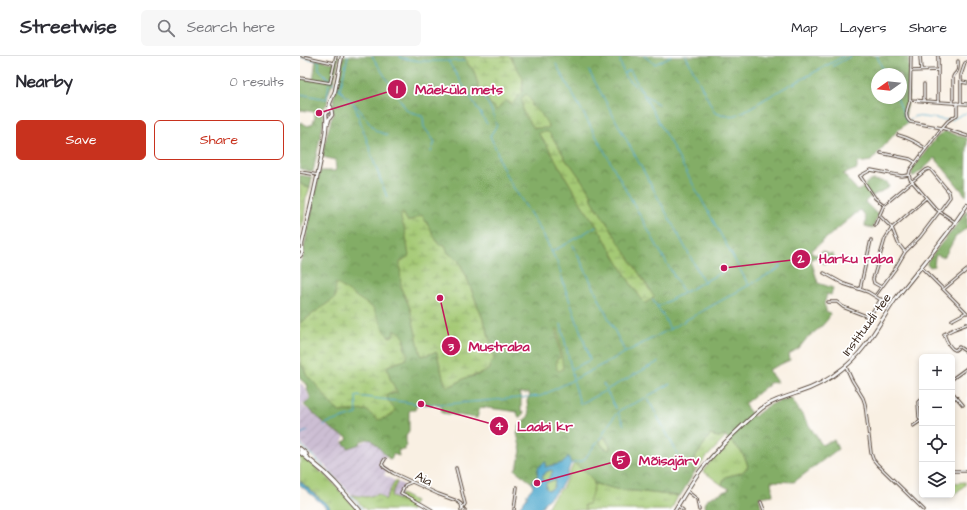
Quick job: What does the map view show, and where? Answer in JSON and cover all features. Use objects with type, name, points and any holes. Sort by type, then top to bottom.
[{"type":"main road","points":[[300,449],[346,494],[359,510]]},
{"type":"main road","points":[[300,452],[324,472]]},
{"type":"street","points":[[302,56],[334,63]]},
{"type":"street","points":[[300,78],[330,83],[336,56]]},
{"type":"street","points":[[325,134],[328,127],[328,120],[332,115],[329,112],[330,103],[342,56]]},
{"type":"street","points":[[911,56],[910,100],[906,116],[909,121],[942,128],[967,136]]},
{"type":"street","points":[[920,56],[921,70]]},
{"type":"street","points":[[938,56],[938,102]]},
{"type":"street","points":[[953,103],[954,75],[958,70],[958,61]]},
{"type":"street","points":[[961,103],[961,75],[964,64],[967,62]]},
{"type":"street","points":[[911,71],[938,70]]},
{"type":"street","points":[[961,82],[967,83]]},
{"type":"street","points":[[924,84],[924,101]]},
{"type":"street","points":[[910,100],[967,104]]},
{"type":"street","points":[[955,222],[940,212],[912,181],[909,174],[915,162],[942,128],[948,121],[957,115],[958,103]]},
{"type":"street","points":[[300,256],[302,254],[302,244],[318,176],[327,120],[326,113],[329,112]]},
{"type":"street","points":[[326,116],[330,117]]},
{"type":"street","points":[[898,135],[916,141],[926,148]]},
{"type":"street","points":[[881,153],[910,159],[915,162]]},
{"type":"street","points":[[884,205],[875,198],[860,176],[871,170],[902,176],[909,174]]},
{"type":"street","points":[[875,225],[884,205],[926,170],[931,170],[950,192],[950,197],[940,212],[920,237],[904,252],[895,269],[875,296]]},
{"type":"street","points":[[300,172],[318,176]]},
{"type":"street","points":[[881,287],[874,282],[873,279],[885,238],[892,228],[926,197]]},
{"type":"street","name":"Instituudi tee","points":[[675,510],[696,477],[713,456],[737,431],[766,405],[817,385],[846,367],[865,345],[891,306],[967,205]]},
{"type":"street","points":[[879,215],[892,228],[898,243],[904,252]]},
{"type":"street","points":[[860,289],[871,240]]},
{"type":"street","points":[[921,267],[967,313],[952,320]]},
{"type":"street","points":[[943,289],[967,270]]},
{"type":"street","points":[[824,274],[844,284],[875,296],[891,306]]},
{"type":"street","points":[[828,302],[837,302],[843,307],[864,316],[869,316],[881,300]]},
{"type":"street","points":[[967,324],[944,334],[952,349],[955,350],[959,347],[965,351],[967,350]]},
{"type":"street","points":[[846,367],[865,404],[873,460],[924,510]]},
{"type":"street","points":[[955,377],[967,368]]},
{"type":"street","points":[[956,397],[962,404]]},
{"type":"street","points":[[919,401],[919,417]]},
{"type":"street","points":[[913,426],[919,422]]},
{"type":"street","name":"Aia","points":[[385,459],[382,463],[383,467],[438,494],[457,501],[462,505],[463,509]]},
{"type":"street","points":[[456,468],[464,504],[463,509]]},
{"type":"street","points":[[955,471],[967,471]]},
{"type":"street","points":[[412,482],[405,485],[401,493],[413,498],[421,505],[432,510]]},
{"type":"street","points":[[514,510],[517,487]]},
{"type":"street","points":[[687,491],[697,499],[699,510]]},
{"type":"street","points":[[762,502],[764,510]]},
{"type":"street","points":[[678,506],[683,510]]},
{"type":"shaded area","points":[[300,383],[305,387],[310,399],[302,405],[344,437],[343,444],[348,448],[371,439],[386,456],[379,463],[387,470],[384,475],[395,481],[380,510],[366,510],[328,469],[300,442]]},
{"type":"shaded area","points":[[397,482],[404,485],[398,500],[390,496]]},
{"type":"green space","points":[[336,56],[339,56],[334,79],[328,95],[327,104],[323,109],[322,115],[324,118],[313,172],[300,169],[300,122],[308,126],[312,124],[315,115],[314,112],[300,111],[300,78],[313,80],[316,59],[334,63]]},
{"type":"green space","points":[[343,56],[464,56],[474,71],[479,88],[481,88],[491,105],[507,101],[512,104],[522,92],[523,80],[510,56],[909,56],[908,101],[905,117],[908,122],[897,131],[871,161],[857,163],[857,169],[843,174],[858,191],[865,186],[866,183],[873,180],[887,182],[889,187],[869,198],[865,202],[878,215],[873,228],[865,226],[865,217],[860,210],[811,251],[816,255],[823,251],[828,254],[832,254],[835,257],[833,260],[824,264],[820,259],[815,257],[811,260],[818,283],[833,288],[831,295],[827,294],[824,304],[826,312],[830,314],[828,319],[821,327],[808,337],[799,348],[789,354],[790,360],[768,370],[777,382],[769,383],[768,386],[744,404],[754,417],[771,404],[791,398],[822,445],[834,440],[838,449],[794,482],[771,481],[773,495],[759,497],[762,510],[706,510],[705,505],[707,499],[730,489],[722,485],[725,477],[741,473],[748,467],[745,457],[725,436],[718,437],[710,435],[692,462],[694,473],[680,496],[616,489],[594,484],[593,480],[574,463],[564,462],[545,467],[532,483],[515,470],[521,451],[517,433],[521,423],[529,416],[527,401],[530,395],[529,393],[519,393],[521,399],[521,412],[524,413],[519,418],[517,412],[505,410],[480,407],[477,418],[442,413],[441,405],[417,404],[415,410],[410,410],[409,412],[409,431],[406,435],[407,446],[405,447],[405,450],[398,450],[399,456],[393,454],[392,458],[389,459],[371,439],[361,441],[360,444],[348,448],[344,444],[344,442],[348,439],[347,437],[330,428],[304,405],[311,399],[307,389],[308,386],[300,379],[300,362],[307,376],[340,412],[366,410],[388,401],[387,394],[397,392],[390,379],[387,366],[405,360],[405,339],[393,336],[389,337],[336,284],[335,298],[300,323],[300,265],[304,252],[320,171],[335,171],[336,169],[335,160],[322,156],[331,120],[334,114],[333,107]],"holes":[[[523,101],[532,104],[531,106],[549,127],[534,128],[523,111]],[[539,134],[550,134],[567,162],[571,165],[591,194],[592,200],[650,290],[652,299],[645,303],[631,284],[599,229],[582,205]],[[403,213],[408,222],[422,215],[439,245],[444,244],[448,253],[458,260],[466,276],[487,330],[494,360],[490,364],[490,369],[475,376],[465,378],[454,385],[444,381],[437,353],[435,352],[423,356],[421,355],[410,308],[401,288],[409,256]],[[602,437],[605,438],[610,446],[610,449],[608,450],[603,447],[600,442]]]},
{"type":"green space","points":[[464,56],[510,56],[523,78],[522,92],[512,104],[507,101],[504,102],[496,111],[481,88],[479,88],[474,71]]},
{"type":"green space","points":[[526,94],[532,102],[531,106],[541,113],[549,127],[548,128],[534,128],[526,118],[521,99]]},
{"type":"green space","points":[[944,131],[967,138],[966,196],[935,158],[925,168],[912,176],[912,170],[935,139]]},
{"type":"green space","points":[[539,132],[548,132],[550,134],[567,162],[571,165],[591,194],[592,200],[654,297],[652,299],[645,303],[631,284]]},
{"type":"green space","points":[[300,175],[312,177],[310,188],[305,187],[300,183]]},
{"type":"green space","points":[[300,183],[305,187],[310,188],[306,198],[304,220],[300,232]]},
{"type":"green space","points":[[967,210],[967,228],[956,236],[945,256],[942,257],[937,255],[935,257],[934,266],[930,267],[927,262]]},
{"type":"green space","points":[[403,213],[408,222],[422,215],[439,245],[444,244],[448,253],[458,260],[466,276],[487,330],[492,349],[494,360],[490,364],[490,369],[465,378],[447,387],[437,353],[435,352],[423,356],[421,355],[410,308],[401,288],[400,262],[409,256],[405,230],[401,219],[401,214]]},
{"type":"green space","points":[[336,283],[373,308],[389,337],[393,336],[394,330],[400,332],[405,339],[404,347],[408,355],[405,360],[387,366],[390,379],[397,392],[387,394],[388,401],[395,410],[392,415],[378,420],[366,410],[340,412],[331,404],[313,381],[307,376],[300,362],[300,323],[335,298]]},
{"type":"green space","points":[[557,328],[563,369],[559,371],[557,370],[556,360],[560,358]]},
{"type":"green space","points":[[710,435],[718,437],[725,436],[725,438],[694,473],[692,462]]},
{"type":"green space","points":[[602,437],[605,438],[610,446],[608,451],[600,442]]},
{"type":"green space","points":[[731,441],[744,456],[748,467],[741,473],[725,477],[722,485],[703,471],[717,454]]},
{"type":"green space","points":[[300,454],[328,478],[358,510],[326,510],[327,508],[321,499],[300,481]]},
{"type":"green space","points":[[574,463],[590,476],[594,483],[594,488],[588,504],[584,505],[585,510],[546,510],[552,499],[563,487]]},
{"type":"green space","points":[[551,470],[554,471],[547,481],[545,481],[542,478],[543,475]]},
{"type":"green space","points":[[553,480],[555,481],[554,486],[548,490],[546,488],[546,483]]},
{"type":"green space","points":[[395,481],[397,482],[391,496],[398,500],[401,494],[415,501],[411,509],[412,510],[366,510],[352,495],[366,497],[379,494],[385,500]]},
{"type":"green space","points":[[965,482],[965,485],[956,493],[955,493],[955,483]]},
{"type":"green space","points":[[594,484],[616,489],[678,496],[671,510],[585,510],[584,505],[588,504]]},
{"type":"water","points":[[568,456],[571,463],[560,488],[539,510],[517,510],[533,487],[532,481],[538,476],[537,471],[540,466],[545,462],[545,467],[560,464],[565,462]],"holes":[[[551,470],[553,471],[547,481],[545,481],[542,478],[543,475]],[[553,480],[555,481],[554,486],[552,489],[548,490],[546,488],[546,483]]]},
{"type":"water","points":[[300,481],[330,508],[324,510],[326,507],[300,485]]},
{"type":"waterway","points":[[340,89],[348,56]]},
{"type":"waterway","points":[[372,56],[406,109],[423,117],[424,127],[435,142],[431,152]]},
{"type":"waterway","points":[[400,56],[401,58],[420,61]]},
{"type":"waterway","points":[[644,56],[655,64],[671,56]]},
{"type":"waterway","points":[[686,56],[715,113],[734,116],[738,114]]},
{"type":"waterway","points":[[793,84],[844,56]]},
{"type":"waterway","points":[[833,66],[851,56]]},
{"type":"waterway","points":[[877,56],[882,68]]},
{"type":"waterway","points":[[300,57],[319,61],[319,69],[330,80],[329,82]]},
{"type":"waterway","points":[[421,61],[453,61]]},
{"type":"waterway","points":[[448,61],[487,124]]},
{"type":"waterway","points":[[454,61],[464,61]]},
{"type":"waterway","points":[[620,61],[623,71]]},
{"type":"waterway","points":[[556,64],[684,293]]},
{"type":"waterway","points":[[624,73],[630,70],[748,284]]},
{"type":"waterway","points":[[589,71],[704,282]]},
{"type":"waterway","points":[[624,73],[625,77],[641,91]]},
{"type":"waterway","points":[[300,94],[327,99],[329,84]]},
{"type":"waterway","points":[[741,113],[791,84]]},
{"type":"waterway","points":[[337,85],[359,109],[376,131],[387,135]]},
{"type":"waterway","points":[[480,90],[490,107],[497,125],[490,136],[497,151],[499,160],[508,179],[539,227],[558,264],[585,344],[590,360],[571,369],[572,371]]},
{"type":"waterway","points":[[645,95],[658,104]]},
{"type":"waterway","points":[[354,104],[371,152]]},
{"type":"waterway","points":[[900,104],[907,122],[915,116],[947,120]]},
{"type":"waterway","points":[[951,120],[963,114]]},
{"type":"waterway","points":[[371,154],[387,197]]},
{"type":"waterway","points":[[570,242],[596,226]]},
{"type":"waterway","points":[[551,252],[568,243]]},
{"type":"waterway","points":[[573,245],[625,352]]},
{"type":"waterway","points":[[529,397],[541,396],[573,380],[670,329],[778,269],[782,265]]},
{"type":"waterway","points":[[657,307],[726,270]]},
{"type":"waterway","points":[[652,299],[663,315],[670,329]]},
{"type":"waterway","points":[[561,324],[571,368]]},
{"type":"waterway","points":[[616,409],[606,390],[658,362]]},
{"type":"waterway","points":[[572,373],[573,380]]},
{"type":"waterway","points":[[574,382],[580,404],[605,391]]},
{"type":"waterway","points":[[603,384],[606,388]]},
{"type":"waterway","points":[[670,384],[647,397],[681,460]]},
{"type":"waterway","points":[[324,425],[357,414],[356,396],[421,404],[447,404],[527,397]]},
{"type":"waterway","points":[[617,413],[620,410],[645,398]]},
{"type":"waterway","points":[[618,413],[624,425]]},
{"type":"waterway","points":[[603,435],[616,414]]},
{"type":"waterway","points":[[300,434],[308,431]]},
{"type":"waterway","points":[[578,462],[583,461],[602,436]]},
{"type":"waterway","points":[[300,444],[325,468]]},
{"type":"waterway","points":[[570,465],[576,462]]},
{"type":"waterway","points":[[328,471],[347,492]]},
{"type":"waterway","points":[[349,494],[363,510]]},
{"type":"place","name":"Mäeküla mets","points":[[319,113]]},
{"type":"place","name":"Harku raba","points":[[724,268]]},
{"type":"place","name":"Mustraba","points":[[440,298]]},
{"type":"place","name":"Laabi kr","points":[[421,404]]},
{"type":"place","name":"Mõisajärv","points":[[537,483]]}]
